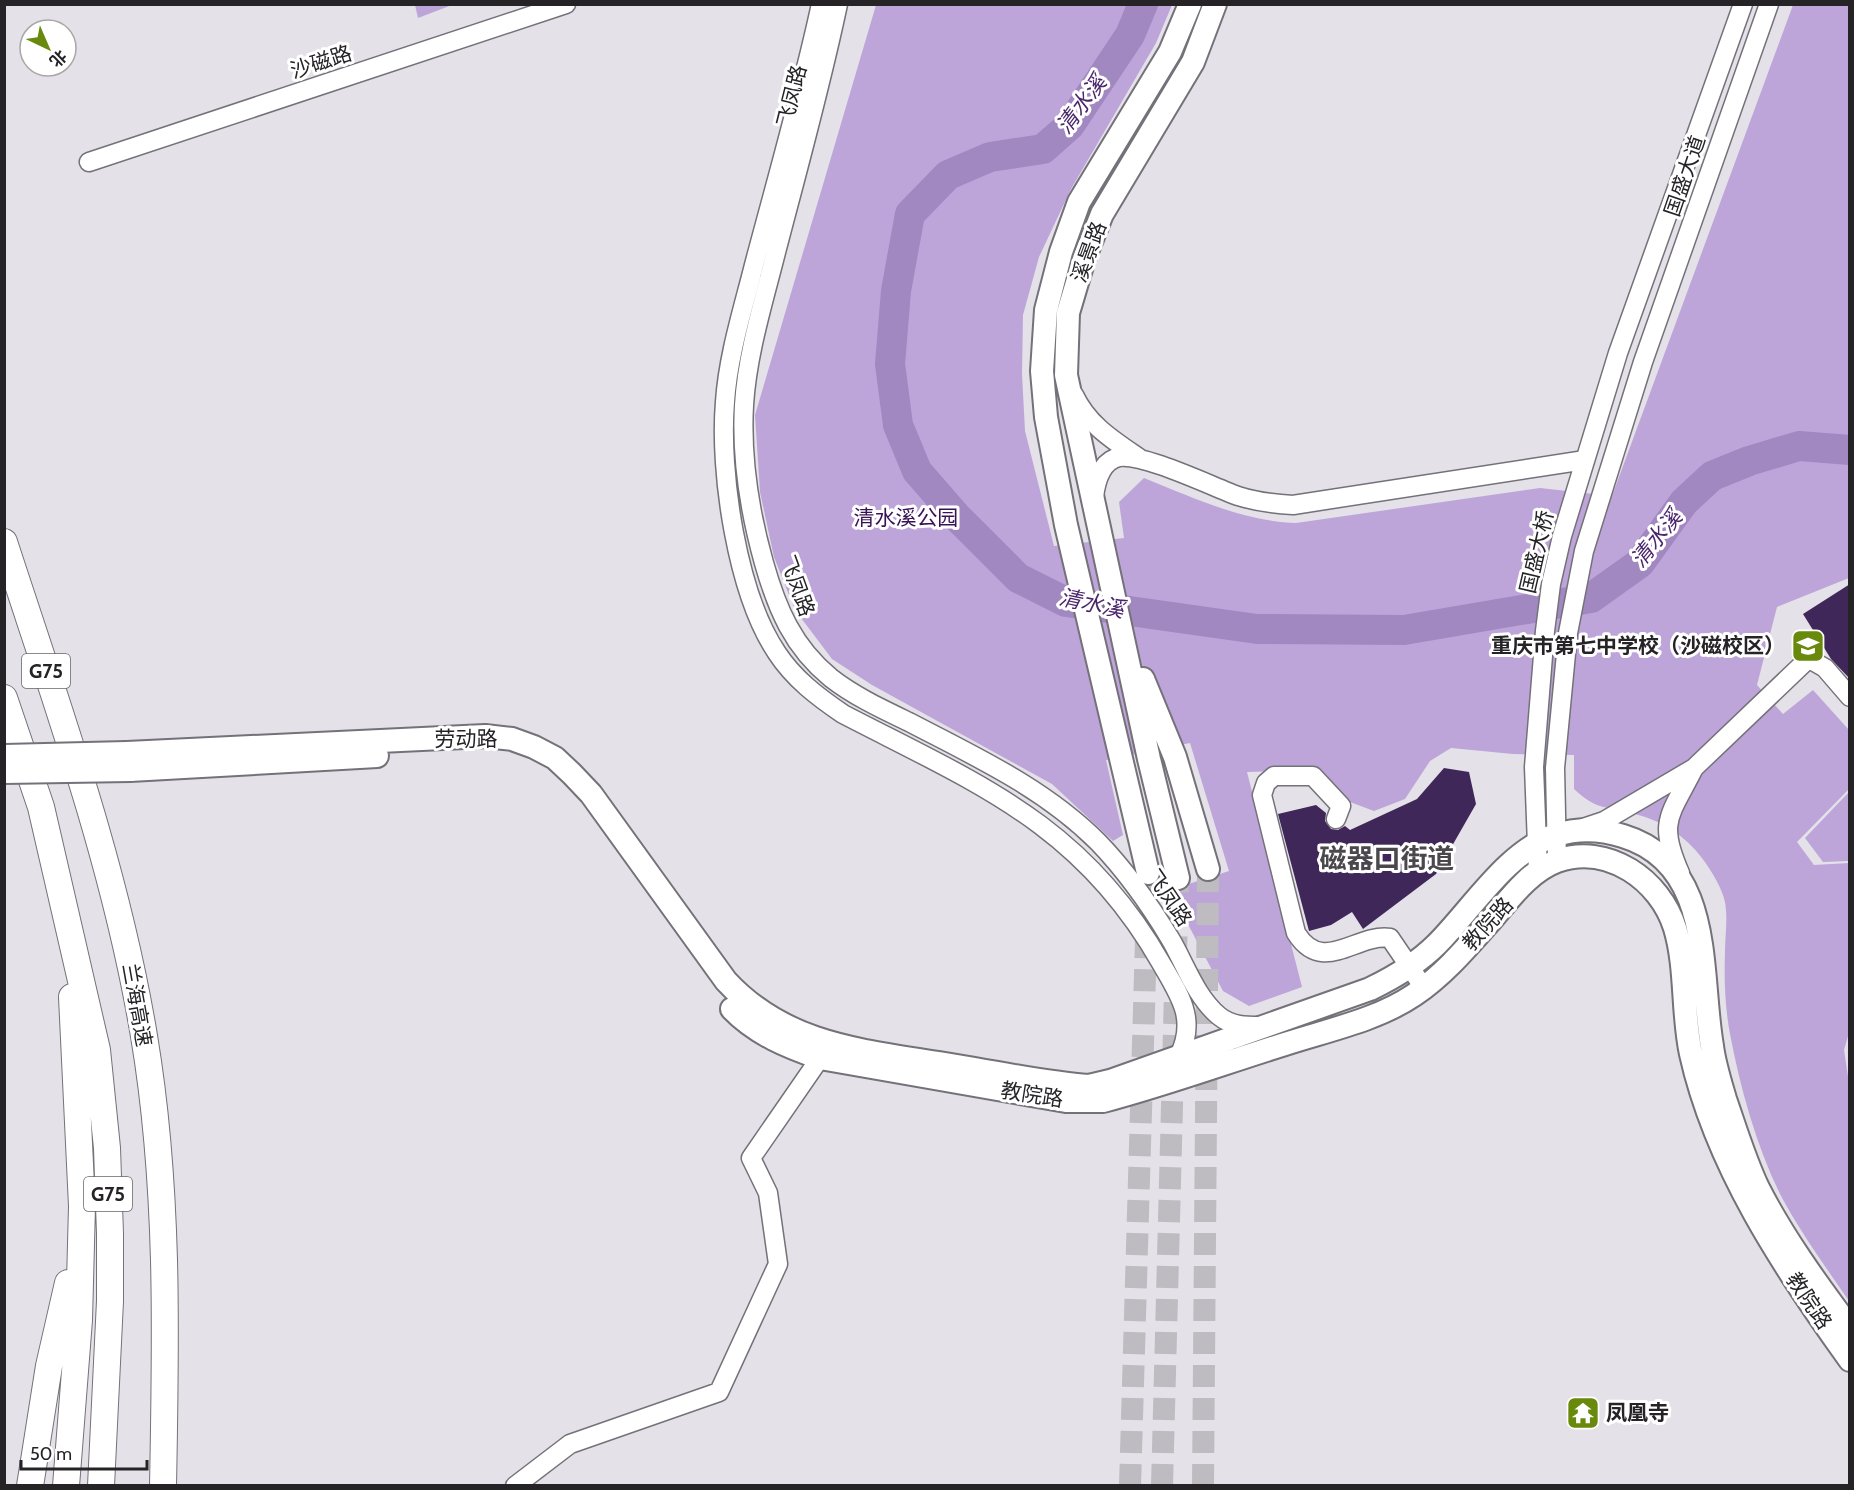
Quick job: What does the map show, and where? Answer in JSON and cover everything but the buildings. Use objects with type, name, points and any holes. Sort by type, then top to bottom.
[{"type":"highway","name":"兰海高速","points":[[4,542],[88,800],[122,925],[144,1037],[159,1164],[166,1265],[163,1485]]},
{"type":"highway","name":"G75","points":[[4,698],[41,807],[97,1050],[107,1148],[110,1301],[101,1485]]},
{"type":"highway","points":[[65,907],[76,1053],[82,1206],[79,1320],[66,1485]]},
{"type":"highway","points":[[31,1483],[49,1366],[62,1313],[82,1206]]},
{"type":"main road","name":"溪景路","points":[[1148,873],[1066,525],[1046,417],[1042,371],[1046,310],[1061,252],[1079,202],[1170,52],[1190,4]]},
{"type":"main road","name":"溪景路","points":[[1120,625],[1066,375],[1068,313],[1084,259],[1102,214],[1193,62],[1215,4]]},
{"type":"main road","points":[[1120,625],[1175,757],[1208,870]]},
{"type":"main road","points":[[1120,625],[1178,878]]},
{"type":"main road","name":"劳动路","points":[[4,772],[128,761],[480,751],[528,759],[547,769],[580,801],[713,990],[735,1012],[786,1047],[825,1051]]},
{"type":"main road","name":"劳动路","points":[[4,756],[128,761]]},
{"type":"main road","name":"教院路","points":[[825,1051],[1089,1086],[1110,1082],[1370,989],[1411,967],[1437,944],[1510,865],[1557,836],[1615,834],[1649,847],[1678,878],[1691,899],[1699,922],[1712,1047],[1733,1120],[1758,1187],[1816,1284],[1850,1328]]},
{"type":"main road","name":"教院路","points":[[825,1051],[1086,1103],[1125,1095],[1386,1011],[1424,987],[1456,960],[1548,866],[1589,858],[1623,865],[1649,883],[1664,904],[1675,928],[1690,1051],[1704,1102],[1745,1195],[1801,1292],[1850,1360]]},
{"type":"street","name":"沙磁路","points":[[89,162],[566,4]]},
{"type":"street","name":"飞凤路","points":[[821,4],[741,317],[725,402],[727,477],[741,562],[751,598],[761,626],[777,653],[816,696],[843,714],[1023,810],[1053,832],[1109,887],[1150,944],[1182,1002],[1187,1022],[1187,1040],[1179,1056]]},
{"type":"street","name":"飞凤路","points":[[838,4],[758,322],[744,403],[744,445],[754,523],[780,614],[796,642],[832,679],[858,696],[1003,771],[1033,789],[1066,814],[1099,843],[1150,907],[1203,998],[1217,1015],[1228,1022],[1242,1026],[1263,1026]]},
{"type":"street","name":"国盛大道","points":[[1618,353],[1743,4]]},
{"type":"street","name":"国盛大道","points":[[1557,836],[1555,768],[1574,591],[1584,551],[1643,362],[1769,4]]},
{"type":"street","name":"国盛大桥","points":[[1557,836],[1534,767],[1551,584],[1562,536],[1618,353]]},
{"type":"street","points":[[1066,375],[1081,410],[1093,425],[1140,459]]},
{"type":"street","points":[[1095,514],[1096,482],[1102,469],[1111,460],[1121,457],[1140,459],[1240,497],[1265,503],[1293,505],[1585,460]]},
{"type":"street","points":[[1548,866],[1557,836],[1604,821],[1694,768],[1804,662],[1811,660],[1825,668],[1850,697]]},
{"type":"street","points":[[1691,899],[1666,835],[1667,822],[1694,768]]},
{"type":"street","points":[[1336,819],[1341,806],[1318,779],[1308,775],[1270,778],[1262,795],[1285,871],[1296,933],[1305,946],[1326,953],[1390,938],[1424,987]]},
{"type":"street","points":[[514,1485],[570,1444],[719,1392],[778,1264],[768,1193],[751,1158],[825,1051]]},
{"type":"green space","points":[[415,4],[452,5],[418,18]]},
{"type":"green space","name":"清水溪公园","points":[[876,5],[1172,5],[1156,43],[1071,189],[1039,257],[1023,315],[1022,374],[1025,431],[1054,546],[1124,538],[1119,502],[1144,478],[1237,513],[1296,523],[1540,488],[1612,496],[1793,5],[1849,5],[1849,578],[1777,607],[1757,685],[1783,714],[1813,690],[1849,730],[1849,789],[1797,842],[1814,865],[1849,863],[1850,1029],[1844,1050],[1850,1090],[1849,1301],[1804,1235],[1780,1194],[1763,1156],[1750,1116],[1728,1024],[1725,983],[1726,908],[1719,885],[1702,858],[1673,830],[1645,817],[1603,807],[1589,801],[1574,789],[1574,755],[1513,754],[1451,748],[1430,761],[1405,799],[1374,811],[1350,802],[1320,770],[1247,772],[1302,987],[1249,1006],[1223,991],[1170,890],[1229,871],[1190,743],[1106,760],[1123,835],[1113,841],[1052,784],[872,685],[832,659],[795,610],[774,557],[760,492],[755,415]]},
{"type":"green space","points":[[1849,792],[1849,861],[1823,862],[1805,838]]},
{"type":"waterway","name":"清水溪","points":[[1143,4],[1130,35],[1070,125],[1043,149],[990,157],[948,175],[910,214],[896,291],[890,364],[898,425],[917,471],[957,517],[1018,578],[1066,602],[1257,629],[1404,630],[1591,598],[1640,563],[1684,502],[1712,476],[1749,461],[1799,446],[1850,450]]},
{"type":"tunnel","points":[[1203,1486],[1208,869]]},
{"type":"tunnel","points":[[1130,1486],[1148,873]]},
{"type":"tunnel","points":[[1162,1486],[1178,878]]},
{"type":"place","name":"重庆市第七中学校（沙磁校区）","points":[[1808,646]]},
{"type":"place","name":"凤凰寺","points":[[1583,1413]]},
{"type":"district","name":"磁器口街道","points":[[1387,859]]}]
